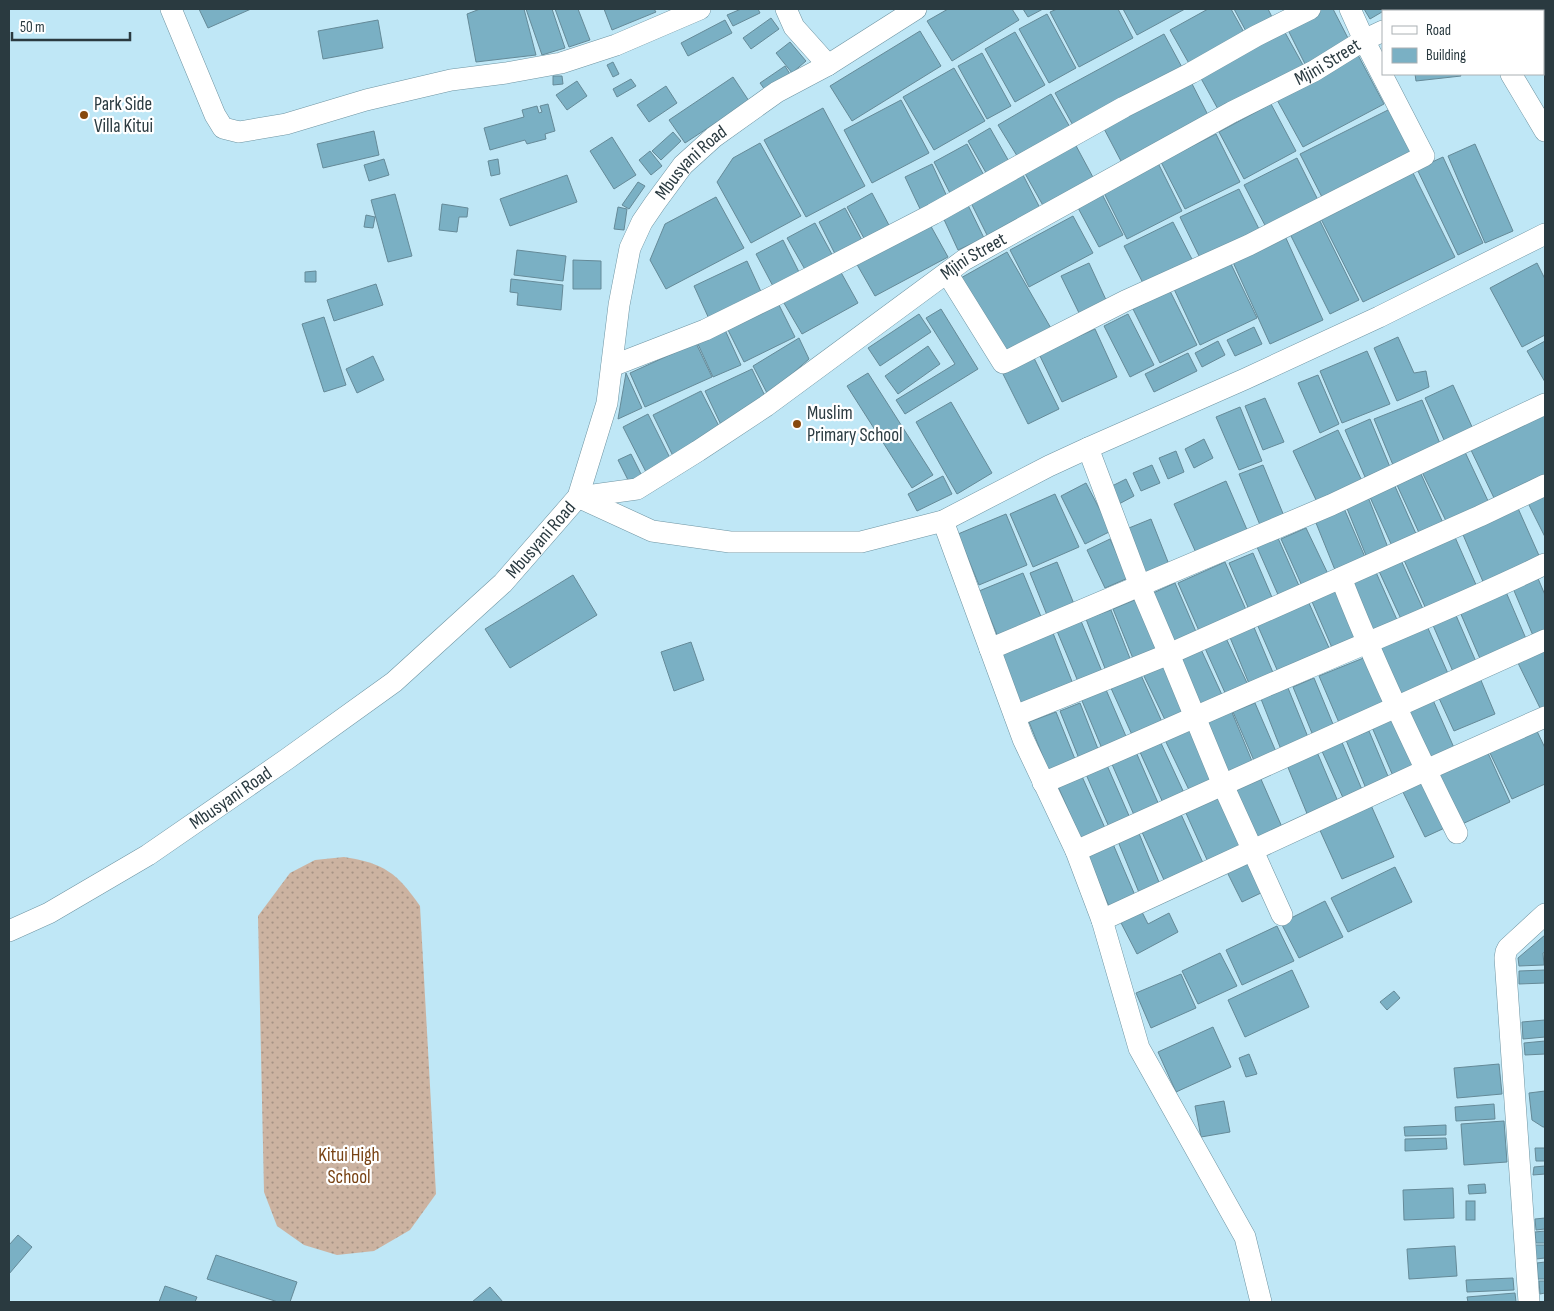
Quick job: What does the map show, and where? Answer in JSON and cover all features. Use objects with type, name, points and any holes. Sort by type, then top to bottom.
[{"type":"street","points":[[170,9],[222,128],[239,132],[286,124],[366,100],[451,80],[561,63],[616,45],[700,9]]},
{"type":"street","points":[[786,9],[794,27],[828,65]]},
{"type":"street","name":"Mbusyani Road","points":[[9,931],[49,913],[148,855],[287,759],[394,682],[503,583],[578,497],[608,403],[619,305],[630,248],[642,222],[655,203],[683,165],[714,137],[777,92],[828,65],[916,9]]},
{"type":"street","points":[[612,366],[705,330],[776,296],[948,206],[1256,36],[1310,9]]},
{"type":"street","points":[[1350,9],[1374,35],[1382,54]]},
{"type":"street","name":"Mjini Street","points":[[578,497],[637,489],[766,406],[964,260],[1232,112],[1314,71],[1374,35]]},
{"type":"street","points":[[947,273],[1003,363],[1125,301],[1250,244],[1424,156],[1391,75]]},
{"type":"street","points":[[1512,75],[1545,131]]},
{"type":"street","points":[[578,497],[652,531],[730,542],[861,542],[943,521],[1049,466],[1379,318],[1545,234]]},
{"type":"street","points":[[990,649],[1331,505],[1545,404]]},
{"type":"street","points":[[1088,448],[1168,654],[1252,851],[1282,915]]},
{"type":"street","points":[[1015,716],[1168,654],[1480,516],[1545,485]]},
{"type":"street","points":[[943,521],[1023,739],[1076,851],[1102,920],[1139,1048],[1245,1237],[1260,1302]]},
{"type":"street","points":[[1043,783],[1493,590],[1545,564]]},
{"type":"street","points":[[1341,578],[1367,643],[1457,833]]},
{"type":"street","points":[[1076,851],[1545,640]]},
{"type":"street","points":[[1102,920],[1545,717]]},
{"type":"street","points":[[1529,1302],[1505,958],[1508,948],[1545,914]]},
{"type":"green space","name":"Kitui High School","points":[[344,857],[380,866],[388,871],[404,885],[420,906],[436,1194],[410,1230],[374,1251],[337,1255],[304,1245],[277,1226],[264,1192],[258,916],[290,873],[315,860]]},
{"type":"building","points":[[199,9],[251,9],[208,28]]},
{"type":"building","points":[[480,9],[524,9],[536,55],[476,62],[467,14]]},
{"type":"building","points":[[526,9],[552,9],[565,48],[542,55]]},
{"type":"building","points":[[555,9],[578,9],[590,40],[569,47]]},
{"type":"building","points":[[604,9],[654,9],[656,12],[612,30]]},
{"type":"building","points":[[741,9],[758,9],[760,13],[733,26],[727,15]]},
{"type":"building","points":[[948,9],[1012,9],[1019,20],[952,61],[927,21]]},
{"type":"building","points":[[1023,9],[1043,9],[1028,17]]},
{"type":"building","points":[[1057,9],[1118,9],[1133,38],[1079,67],[1050,12]]},
{"type":"building","points":[[1123,9],[1185,9],[1137,35]]},
{"type":"building","points":[[1208,9],[1231,9],[1246,36],[1191,67],[1170,30]]},
{"type":"building","points":[[1234,9],[1268,9],[1274,21],[1248,35]]},
{"type":"building","points":[[1320,9],[1333,9],[1350,42],[1305,64],[1286,26]]},
{"type":"building","points":[[1364,9],[1387,9],[1382,10],[1382,12],[1370,19]]},
{"type":"building","points":[[1047,14],[1076,68],[1049,83],[1019,29]]},
{"type":"building","points":[[771,18],[779,29],[751,49],[743,38]]},
{"type":"building","points":[[378,20],[383,48],[323,59],[318,31]]},
{"type":"building","points":[[725,20],[732,33],[688,56],[681,43]]},
{"type":"building","points":[[1282,27],[1303,65],[1219,111],[1198,73]]},
{"type":"building","points":[[920,31],[941,66],[852,121],[830,86]]},
{"type":"building","points":[[1015,32],[1045,85],[1015,102],[985,49]]},
{"type":"building","points":[[1164,34],[1184,71],[1075,129],[1055,93]]},
{"type":"building","points":[[790,42],[806,61],[792,73],[776,53]]},
{"type":"building","points":[[982,53],[1011,106],[987,119],[958,66]]},
{"type":"building","points":[[1358,55],[1384,104],[1303,147],[1276,98]]},
{"type":"building","points":[[613,62],[619,74],[613,77],[607,65]]},
{"type":"building","points":[[785,66],[790,74],[765,90],[760,83]]},
{"type":"building","points":[[954,68],[985,121],[934,150],[903,97]]},
{"type":"building","points":[[1415,75],[1461,76],[1416,81]]},
{"type":"building","points":[[553,76],[562,76],[563,84],[553,85]]},
{"type":"building","points":[[733,77],[749,101],[685,143],[669,120]]},
{"type":"building","points":[[1189,78],[1209,117],[1122,163],[1101,123]]},
{"type":"building","points":[[631,79],[636,86],[617,97],[613,89]]},
{"type":"building","points":[[577,81],[587,96],[567,110],[556,95]]},
{"type":"building","points":[[666,86],[677,103],[649,122],[637,105]]},
{"type":"building","points":[[1051,94],[1071,129],[1019,159],[998,125]]},
{"type":"building","points":[[901,100],[929,153],[872,183],[844,130]]},
{"type":"building","points":[[548,104],[555,131],[545,134],[546,139],[527,144],[525,140],[490,150],[484,128],[524,117],[522,110],[537,106],[539,113],[542,112],[540,106]]},
{"type":"building","points":[[1271,104],[1296,151],[1244,179],[1219,132]]},
{"type":"building","points":[[823,108],[865,186],[806,217],[764,140]]},
{"type":"building","points":[[1390,109],[1413,156],[1324,201],[1300,154]]},
{"type":"building","points":[[990,128],[1011,165],[989,178],[968,141]]},
{"type":"building","points":[[374,131],[379,155],[323,168],[317,144]]},
{"type":"building","points":[[673,132],[681,141],[661,160],[652,151]]},
{"type":"building","points":[[1216,134],[1240,182],[1185,209],[1161,162]]},
{"type":"building","points":[[612,137],[636,175],[614,189],[590,151]]},
{"type":"building","points":[[1074,142],[1095,181],[1045,209],[1023,170]]},
{"type":"building","points":[[760,143],[801,216],[751,243],[717,182],[733,158]]},
{"type":"building","points":[[967,144],[987,181],[953,199],[934,162]]},
{"type":"building","points":[[1475,144],[1513,231],[1485,243],[1448,156]]},
{"type":"building","points":[[650,151],[662,166],[651,175],[639,160]]},
{"type":"building","points":[[1443,157],[1483,243],[1458,255],[1417,169]]},
{"type":"building","points":[[1297,158],[1320,204],[1268,231],[1244,185]]},
{"type":"building","points":[[384,159],[389,175],[369,181],[364,165]]},
{"type":"building","points":[[498,159],[500,174],[491,176],[488,161]]},
{"type":"building","points":[[1158,163],[1182,211],[1127,239],[1103,191]]},
{"type":"building","points":[[932,164],[949,201],[922,213],[905,177]]},
{"type":"building","points":[[1412,171],[1455,257],[1363,302],[1320,217]]},
{"type":"building","points":[[1022,173],[1041,210],[988,237],[969,199]]},
{"type":"building","points":[[567,175],[577,202],[510,226],[500,199]]},
{"type":"building","points":[[638,182],[645,186],[629,209],[622,205]]},
{"type":"building","points":[[1239,189],[1261,233],[1202,262],[1180,217]]},
{"type":"building","points":[[872,193],[891,229],[866,242],[847,207]]},
{"type":"building","points":[[395,194],[412,256],[388,262],[371,200]]},
{"type":"building","points":[[1102,194],[1123,235],[1099,247],[1077,206]]},
{"type":"building","points":[[716,197],[744,248],[666,289],[650,260],[665,224]]},
{"type":"building","points":[[966,201],[984,238],[958,250],[941,213]]},
{"type":"building","points":[[442,204],[468,208],[467,217],[459,217],[457,232],[439,230]]},
{"type":"building","points":[[618,207],[627,209],[624,230],[614,229]]},
{"type":"building","points":[[845,208],[864,244],[837,258],[819,222]]},
{"type":"building","points":[[366,215],[375,217],[373,228],[364,227]]},
{"type":"building","points":[[1073,216],[1093,253],[1029,287],[1010,250]]},
{"type":"building","points":[[1319,219],[1359,300],[1330,314],[1290,234]]},
{"type":"building","points":[[928,221],[948,257],[875,296],[855,261]]},
{"type":"building","points":[[1173,222],[1194,263],[1145,287],[1124,246]]},
{"type":"building","points":[[815,223],[834,258],[807,273],[787,238]]},
{"type":"building","points":[[1285,236],[1323,320],[1270,344],[1232,260]]},
{"type":"building","points":[[783,240],[801,276],[775,290],[756,254]]},
{"type":"building","points":[[517,250],[566,256],[563,281],[514,275]]},
{"type":"building","points":[[1007,252],[1052,330],[1004,357],[959,279]]},
{"type":"building","points":[[573,260],[601,261],[601,289],[573,289]]},
{"type":"building","points":[[747,261],[763,296],[710,321],[694,286]]},
{"type":"building","points":[[1230,262],[1257,318],[1200,345],[1174,289]]},
{"type":"building","points":[[1089,263],[1107,302],[1080,315],[1061,276]]},
{"type":"building","points":[[1537,263],[1545,279],[1545,335],[1522,347],[1490,288]]},
{"type":"building","points":[[838,267],[858,303],[802,334],[781,298]]},
{"type":"building","points":[[316,271],[316,282],[305,282],[305,272]]},
{"type":"building","points":[[511,279],[563,285],[561,310],[517,305],[518,293],[510,292]]},
{"type":"building","points":[[376,284],[383,305],[334,321],[327,300]]},
{"type":"building","points":[[1170,291],[1197,345],[1160,363],[1133,309]]},
{"type":"building","points":[[778,303],[795,337],[744,362],[727,328]]},
{"type":"building","points":[[941,309],[978,369],[905,414],[896,400],[955,364],[926,318]]},
{"type":"building","points":[[919,314],[931,332],[880,366],[868,348]]},
{"type":"building","points":[[1128,314],[1154,365],[1130,377],[1104,326]]},
{"type":"building","points":[[324,317],[346,385],[324,392],[302,324]]},
{"type":"building","points":[[1254,327],[1262,344],[1235,356],[1227,340]]},
{"type":"building","points":[[1095,329],[1117,377],[1062,402],[1039,354]]},
{"type":"building","points":[[725,330],[741,365],[713,377],[697,342]]},
{"type":"building","points":[[1398,337],[1414,373],[1426,371],[1429,387],[1397,401],[1374,348]]},
{"type":"building","points":[[799,338],[809,359],[768,395],[753,366]]},
{"type":"building","points":[[1218,341],[1225,355],[1202,367],[1195,353]]},
{"type":"building","points":[[1545,341],[1545,382],[1527,351]]},
{"type":"building","points":[[696,343],[712,377],[645,407],[630,373]]},
{"type":"building","points":[[928,346],[940,364],[898,394],[885,376]]},
{"type":"building","points":[[1367,351],[1390,404],[1342,423],[1320,371]]},
{"type":"building","points":[[1188,353],[1197,371],[1154,392],[1145,374]]},
{"type":"building","points":[[373,356],[384,380],[357,393],[346,369]]},
{"type":"building","points":[[1033,356],[1059,409],[1028,424],[1002,372]]},
{"type":"building","points":[[752,369],[765,396],[723,429],[705,391]]},
{"type":"building","points":[[626,373],[642,408],[618,419]]},
{"type":"building","points":[[868,373],[933,475],[912,488],[847,386]]},
{"type":"building","points":[[1318,375],[1339,424],[1320,433],[1298,383]]},
{"type":"building","points":[[1453,385],[1473,429],[1445,442],[1425,398]]},
{"type":"building","points":[[701,391],[722,432],[673,456],[653,415]]},
{"type":"building","points":[[1265,398],[1284,442],[1263,450],[1245,406]]},
{"type":"building","points":[[1422,400],[1441,446],[1393,465],[1374,419]]},
{"type":"building","points":[[951,402],[992,473],[957,494],[916,422]]},
{"type":"building","points":[[1240,407],[1262,461],[1239,470],[1216,417]]},
{"type":"building","points":[[1545,412],[1545,474],[1494,498],[1470,448]]},
{"type":"building","points":[[648,414],[671,460],[646,472],[623,427]]},
{"type":"building","points":[[1370,419],[1390,467],[1365,477],[1345,430]]},
{"type":"building","points":[[1338,430],[1362,481],[1317,502],[1293,451]]},
{"type":"building","points":[[1204,439],[1213,458],[1194,468],[1185,449]]},
{"type":"building","points":[[1176,451],[1184,472],[1168,479],[1159,458]]},
{"type":"building","points":[[1465,452],[1489,503],[1447,523],[1422,472]]},
{"type":"building","points":[[631,454],[643,478],[630,484],[618,460]]},
{"type":"building","points":[[1152,465],[1160,483],[1141,491],[1133,473]]},
{"type":"building","points":[[1263,465],[1284,516],[1260,525],[1239,474]]},
{"type":"building","points":[[1421,474],[1444,525],[1420,535],[1397,485]]},
{"type":"building","points":[[943,476],[952,494],[917,511],[908,494]]},
{"type":"building","points":[[1126,479],[1134,496],[1117,505],[1108,488]]},
{"type":"building","points":[[1226,481],[1248,532],[1197,555],[1174,504]]},
{"type":"building","points":[[1086,483],[1111,531],[1085,544],[1061,496]]},
{"type":"building","points":[[1394,484],[1417,536],[1392,546],[1369,495]]},
{"type":"building","points":[[1055,494],[1079,547],[1033,567],[1010,514]]},
{"type":"building","points":[[1545,494],[1545,537],[1528,503]]},
{"type":"building","points":[[1368,497],[1389,550],[1367,558],[1346,506]]},
{"type":"building","points":[[1343,506],[1365,557],[1335,570],[1314,518]]},
{"type":"building","points":[[1517,506],[1541,560],[1484,584],[1461,530]]},
{"type":"building","points":[[1006,514],[1027,565],[979,585],[958,534]]},
{"type":"building","points":[[1151,519],[1170,567],[1143,577],[1124,530]]},
{"type":"building","points":[[1306,528],[1329,576],[1303,588],[1281,539]]},
{"type":"building","points":[[1454,535],[1477,587],[1426,609],[1403,558]]},
{"type":"building","points":[[1278,538],[1300,588],[1279,597],[1257,547]]},
{"type":"building","points":[[1110,539],[1128,578],[1105,588],[1087,550]]},
{"type":"building","points":[[1253,553],[1274,602],[1250,612],[1229,563]]},
{"type":"building","points":[[1400,558],[1423,609],[1401,619],[1378,569]]},
{"type":"building","points":[[1057,562],[1074,604],[1047,615],[1030,573]]},
{"type":"building","points":[[1225,562],[1247,612],[1200,633],[1178,583]]},
{"type":"building","points":[[1375,570],[1398,622],[1371,634],[1349,581]]},
{"type":"building","points":[[1023,573],[1042,619],[998,637],[979,591]]},
{"type":"building","points":[[573,575],[597,615],[510,668],[485,629]]},
{"type":"building","points":[[1537,576],[1545,595],[1545,633],[1534,638],[1512,586]]},
{"type":"building","points":[[1175,583],[1197,634],[1173,644],[1151,594]]},
{"type":"building","points":[[1337,586],[1359,639],[1333,650],[1310,597]]},
{"type":"building","points":[[1506,592],[1527,641],[1481,661],[1460,612]]},
{"type":"building","points":[[1137,599],[1159,651],[1134,661],[1113,609]]},
{"type":"building","points":[[1308,601],[1330,650],[1278,672],[1257,624]]},
{"type":"building","points":[[1111,610],[1131,661],[1106,671],[1086,619]]},
{"type":"building","points":[[1455,613],[1477,664],[1454,674],[1432,623]]},
{"type":"building","points":[[1081,621],[1103,674],[1079,684],[1057,631]]},
{"type":"building","points":[[1253,625],[1274,675],[1250,686],[1229,635]]},
{"type":"building","points":[[1427,626],[1450,678],[1401,699],[1379,648]]},
{"type":"building","points":[[1053,633],[1073,684],[1019,704],[1000,652]]},
{"type":"building","points":[[1225,636],[1248,685],[1226,695],[1204,646]]},
{"type":"building","points":[[691,642],[704,680],[674,691],[661,652]]},
{"type":"building","points":[[1199,645],[1223,697],[1201,707],[1181,661]]},
{"type":"building","points":[[1545,651],[1545,711],[1542,712],[1518,663]]},
{"type":"building","points":[[1366,657],[1387,706],[1340,725],[1319,676]]},
{"type":"building","points":[[1165,662],[1188,711],[1166,722],[1142,672]]},
{"type":"building","points":[[1140,673],[1163,724],[1133,737],[1110,686]]},
{"type":"building","points":[[1314,678],[1335,729],[1314,738],[1293,687]]},
{"type":"building","points":[[1480,678],[1495,714],[1454,731],[1438,696]]},
{"type":"building","points":[[1104,685],[1128,741],[1103,751],[1080,696]]},
{"type":"building","points":[[1288,688],[1310,742],[1282,752],[1261,699]]},
{"type":"building","points":[[1433,700],[1455,750],[1431,761],[1408,711]]},
{"type":"building","points":[[1080,703],[1100,754],[1080,761],[1060,711]]},
{"type":"building","points":[[1255,703],[1277,754],[1255,763],[1233,712]]},
{"type":"building","points":[[1231,710],[1254,766],[1228,776],[1205,721]]},
{"type":"building","points":[[1056,712],[1077,764],[1050,774],[1029,722]]},
{"type":"building","points":[[1393,715],[1416,766],[1393,776],[1371,725]]},
{"type":"building","points":[[1189,729],[1213,781],[1190,792],[1165,740]]},
{"type":"building","points":[[1536,729],[1545,748],[1545,784],[1512,799],[1489,751]]},
{"type":"building","points":[[1369,731],[1390,781],[1367,791],[1346,740]]},
{"type":"building","points":[[1341,740],[1363,792],[1344,800],[1321,749]]},
{"type":"building","points":[[1160,741],[1185,795],[1164,805],[1139,750]]},
{"type":"building","points":[[1136,752],[1159,805],[1134,815],[1111,762]]},
{"type":"building","points":[[1317,752],[1339,804],[1308,816],[1287,765]]},
{"type":"building","points":[[1488,753],[1510,802],[1460,825],[1437,775]]},
{"type":"building","points":[[1106,763],[1130,818],[1109,827],[1085,772]]},
{"type":"building","points":[[1080,772],[1105,828],[1081,839],[1056,782]]},
{"type":"building","points":[[1424,775],[1449,826],[1425,837],[1400,786]]},
{"type":"building","points":[[1260,777],[1282,827],[1257,838],[1234,788]]},
{"type":"building","points":[[1219,797],[1241,847],[1208,862],[1185,811]]},
{"type":"building","points":[[1370,803],[1394,857],[1342,879],[1318,826]]},
{"type":"building","points":[[1180,812],[1203,863],[1164,880],[1141,830]]},
{"type":"building","points":[[1138,831],[1161,887],[1140,895],[1117,839]]},
{"type":"building","points":[[1113,844],[1137,900],[1111,911],[1087,855]]},
{"type":"building","points":[[1247,860],[1263,892],[1242,902],[1226,870]]},
{"type":"building","points":[[1395,867],[1412,902],[1348,932],[1331,898]]},
{"type":"building","points":[[1325,901],[1343,937],[1299,958],[1281,923]]},
{"type":"building","points":[[1140,908],[1148,924],[1169,913],[1178,932],[1137,954],[1119,919]]},
{"type":"building","points":[[1277,926],[1294,961],[1242,985],[1226,950]]},
{"type":"building","points":[[1545,935],[1544,965],[1519,966],[1518,958]]},
{"type":"building","points":[[1220,953],[1237,986],[1198,1004],[1182,971]]},
{"type":"building","points":[[1292,970],[1309,1007],[1245,1037],[1228,1000]]},
{"type":"building","points":[[1545,970],[1545,983],[1519,984],[1519,971]]},
{"type":"building","points":[[1181,974],[1196,1008],[1151,1028],[1136,993]]},
{"type":"building","points":[[1394,991],[1400,998],[1387,1010],[1380,1002]]},
{"type":"building","points":[[1545,1020],[1545,1037],[1523,1039],[1522,1022]]},
{"type":"building","points":[[1213,1027],[1231,1067],[1176,1092],[1158,1052]]},
{"type":"building","points":[[1545,1041],[1545,1054],[1525,1055],[1524,1043]]},
{"type":"building","points":[[1249,1054],[1257,1074],[1246,1077],[1239,1058]]},
{"type":"building","points":[[1499,1064],[1502,1094],[1457,1098],[1454,1068]]},
{"type":"building","points":[[1545,1091],[1545,1127],[1543,1127],[1532,1120],[1529,1093]]},
{"type":"building","points":[[1224,1101],[1230,1132],[1201,1137],[1195,1106]]},
{"type":"building","points":[[1494,1104],[1495,1119],[1456,1121],[1455,1107]]},
{"type":"building","points":[[1504,1121],[1507,1162],[1464,1165],[1461,1124]]},
{"type":"building","points":[[1446,1125],[1446,1135],[1405,1136],[1404,1127]]},
{"type":"building","points":[[1446,1138],[1447,1149],[1405,1151],[1405,1139]]},
{"type":"building","points":[[1535,1148],[1545,1148],[1545,1161],[1536,1161]]},
{"type":"building","points":[[1545,1166],[1545,1174],[1533,1175],[1534,1167]]},
{"type":"building","points":[[1485,1184],[1486,1193],[1469,1194],[1468,1185]]},
{"type":"building","points":[[1453,1188],[1454,1218],[1404,1220],[1403,1190]]},
{"type":"building","points":[[1466,1201],[1475,1201],[1475,1220],[1466,1220]]},
{"type":"building","points":[[1545,1218],[1545,1229],[1536,1230],[1535,1219]]},
{"type":"building","points":[[1545,1231],[1545,1243],[1536,1243],[1535,1232]]},
{"type":"building","points":[[18,1235],[32,1247],[9,1274],[9,1245]]},
{"type":"building","points":[[1535,1245],[1545,1245],[1545,1258],[1536,1259]]},
{"type":"building","points":[[1455,1246],[1457,1276],[1409,1279],[1407,1249]]},
{"type":"building","points":[[216,1255],[297,1282],[290,1302],[278,1302],[207,1279]]},
{"type":"building","points":[[1545,1262],[1545,1279],[1538,1279],[1537,1263]]},
{"type":"building","points":[[1513,1278],[1514,1290],[1467,1292],[1466,1280]]},
{"type":"building","points":[[1539,1281],[1545,1281],[1545,1293],[1540,1294]]},
{"type":"building","points":[[165,1286],[197,1297],[195,1302],[159,1302]]},
{"type":"building","points":[[490,1287],[503,1302],[472,1302]]},
{"type":"building","points":[[1515,1293],[1516,1302],[1468,1302],[1467,1297]]},
{"type":"place","name":"Park Side Villa Kitui","points":[[84,115]]},
{"type":"place","name":"Muslim Primary School","points":[[797,424]]}]
